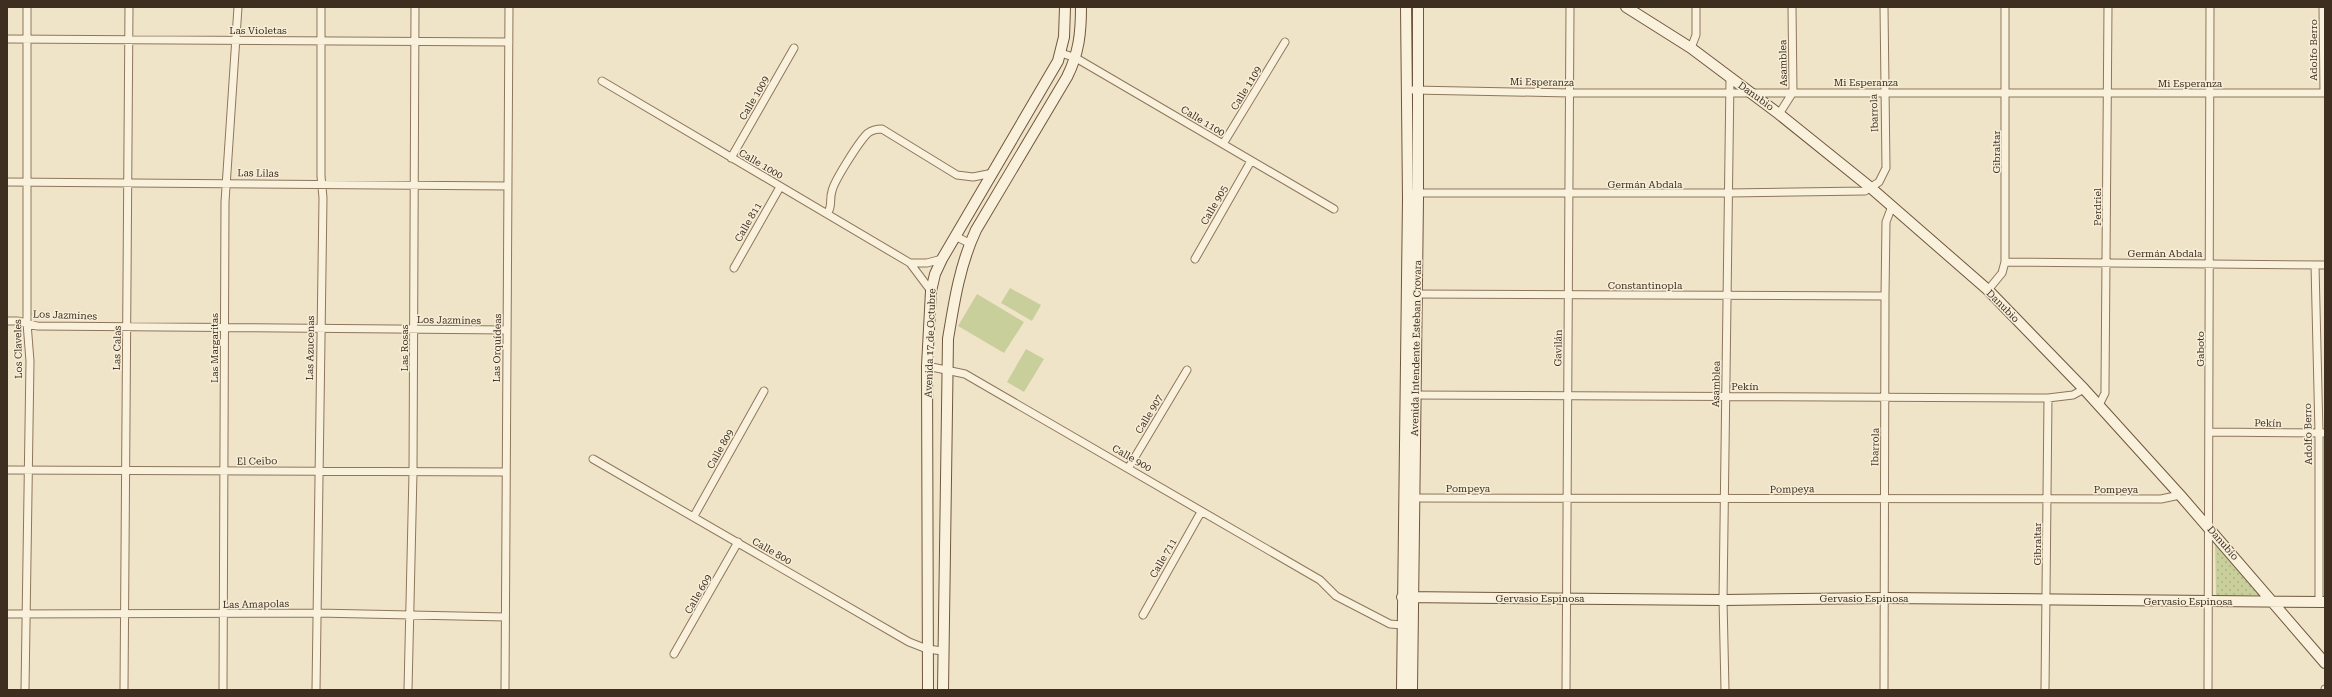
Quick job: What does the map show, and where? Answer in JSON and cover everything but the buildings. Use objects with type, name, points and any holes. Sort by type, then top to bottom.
[{"type":"main road","name":"Avenida 17 de Octubre","points":[[928,690],[927,366],[931,291],[935,274],[942,259],[1054,70],[1061,53],[1065,28],[1065,7]]},
{"type":"main road","name":"Avenida 17 de Octubre","points":[[943,690],[948,339],[954,302],[970,244],[1076,58],[1080,40],[1081,7]]},
{"type":"main road","name":"Avenida Intendente Esteban Crovara","points":[[1406,7],[1408,193],[1411,294],[1410,395],[1414,498],[1412,690]]},
{"type":"main road","name":"Avenida Intendente Esteban Crovara","points":[[1411,294],[1418,194],[1418,7]]},
{"type":"main road","name":"Danubio","points":[[1626,7],[1691,48],[1751,92],[1871,188],[1988,290],[2099,405],[2274,602],[2325,663]]},
{"type":"main road","name":"Avenida Intendente Esteban Crovara","points":[[1402,690],[1403,498],[1410,395]]},
{"type":"main road","name":"Gervasio Espinosa","points":[[1402,597],[1723,600],[1884,598],[2322,602]]},
{"type":"street","name":"Los Claveles","points":[[25,690],[27,470],[30,361],[27,323],[27,7]]},
{"type":"street","name":"Las Calas","points":[[124,690],[125,472],[128,325],[129,7]]},
{"type":"street","name":"Las Margaritas","points":[[223,690],[226,183],[237,40],[238,7]]},
{"type":"street","name":"Las Azucenas","points":[[316,690],[322,185],[321,7]]},
{"type":"street","name":"Las Rosas","points":[[408,690],[408,615],[413,473],[415,7]]},
{"type":"street","name":"Las Orquídeas","points":[[505,690],[509,7]]},
{"type":"street","name":"Gavilán","points":[[1566,690],[1570,7]]},
{"type":"street","points":[[1691,48],[1696,35],[1696,7]]},
{"type":"street","name":"Asamblea","points":[[1779,114],[1793,92],[1792,7]]},
{"type":"street","name":"Ibarrola","points":[[1871,188],[1879,182],[1886,168],[1884,7]]},
{"type":"street","name":"Gibraltar","points":[[1988,290],[1998,280],[2005,262],[2005,7]]},
{"type":"street","name":"Perdriel","points":[[2099,405],[2105,392],[2107,263],[2106,93],[2108,7]]},
{"type":"street","name":"Gaboto","points":[[2208,690],[2208,527],[2210,432],[2210,7]]},
{"type":"street","name":"Adolfo Berro","points":[[2323,7],[2324,93]]},
{"type":"street","name":"Las Violetas","points":[[7,39],[415,40],[509,42]]},
{"type":"street","name":"Calle 1109","points":[[1223,144],[1285,42]]},
{"type":"street","name":"Calle 1009","points":[[731,158],[794,48]]},
{"type":"street","name":"Calle 1100","points":[[1061,53],[1076,58],[1334,209]]},
{"type":"street","name":"Asamblea","points":[[1725,690],[1723,600],[1730,78]]},
{"type":"street","name":"Calle 1000","points":[[602,81],[910,263],[931,291]]},
{"type":"street","name":"Mi Esperanza","points":[[1407,90],[1570,93],[2006,91],[2106,93],[2324,93]]},
{"type":"street","points":[[827,214],[831,208],[831,193],[834,185],[866,135],[873,130],[882,129],[957,174],[973,177],[993,173]]},
{"type":"street","name":"Calle 905","points":[[1195,259],[1251,161]]},
{"type":"street","name":"Las Lilas","points":[[7,182],[508,186]]},
{"type":"street","name":"Calle 811","points":[[734,268],[780,187]]},
{"type":"street","name":"Germán Abdala","points":[[1408,193],[1857,193],[1871,188]]},
{"type":"street","name":"Ibarrola","points":[[1884,690],[1884,498],[1886,397],[1884,296],[1886,222],[1892,206]]},
{"type":"street","points":[[955,236],[970,244]]},
{"type":"street","points":[[910,263],[927,263],[942,259]]},
{"type":"street","name":"Germán Abdala","points":[[2005,262],[2325,265]]},
{"type":"street","name":"Adolfo Berro","points":[[2315,266],[2322,433],[2322,602]]},
{"type":"street","name":"Constantinopla","points":[[1411,294],[1884,296]]},
{"type":"street","name":"Los Jazmines","points":[[7,321],[27,323],[37,326],[128,325],[224,328],[507,330]]},
{"type":"street","name":"Calle 900","points":[[927,366],[948,369],[965,374],[1129,467],[1201,512],[1320,580],[1336,596],[1390,624],[1402,625]]},
{"type":"street","name":"Calle 907","points":[[1129,467],[1187,370]]},
{"type":"street","name":"Pekín","points":[[1410,395],[1726,395],[2048,398],[2073,395],[2084,389]]},
{"type":"street","name":"Calle 809","points":[[694,516],[764,391]]},
{"type":"street","name":"Gibraltar","points":[[2045,690],[2048,398]]},
{"type":"street","name":"Pekín","points":[[2210,432],[2322,433]]},
{"type":"street","name":"Calle 800","points":[[593,459],[694,516],[909,642],[927,649],[944,651]]},
{"type":"street","name":"El Ceibo","points":[[7,470],[125,472],[318,470],[413,473],[506,472]]},
{"type":"street","name":"Pompeya","points":[[1403,498],[1724,500],[1884,498],[2161,499],[2180,495]]},
{"type":"street","name":"Calle 711","points":[[1142,615],[1201,512]]},
{"type":"street","name":"Calle 609","points":[[674,654],[738,542]]},
{"type":"street","name":"Las Amapolas","points":[[7,614],[224,615],[317,613],[505,617]]},
{"type":"green space","points":[[1010,288],[1041,305],[1032,321],[1001,303]]},
{"type":"green space","points":[[977,294],[1024,322],[1004,353],[958,326]]},
{"type":"green space","points":[[1026,349],[1044,359],[1024,392],[1007,382]]},
{"type":"green space","points":[[2215,543],[2260,595],[2217,596]]}]
